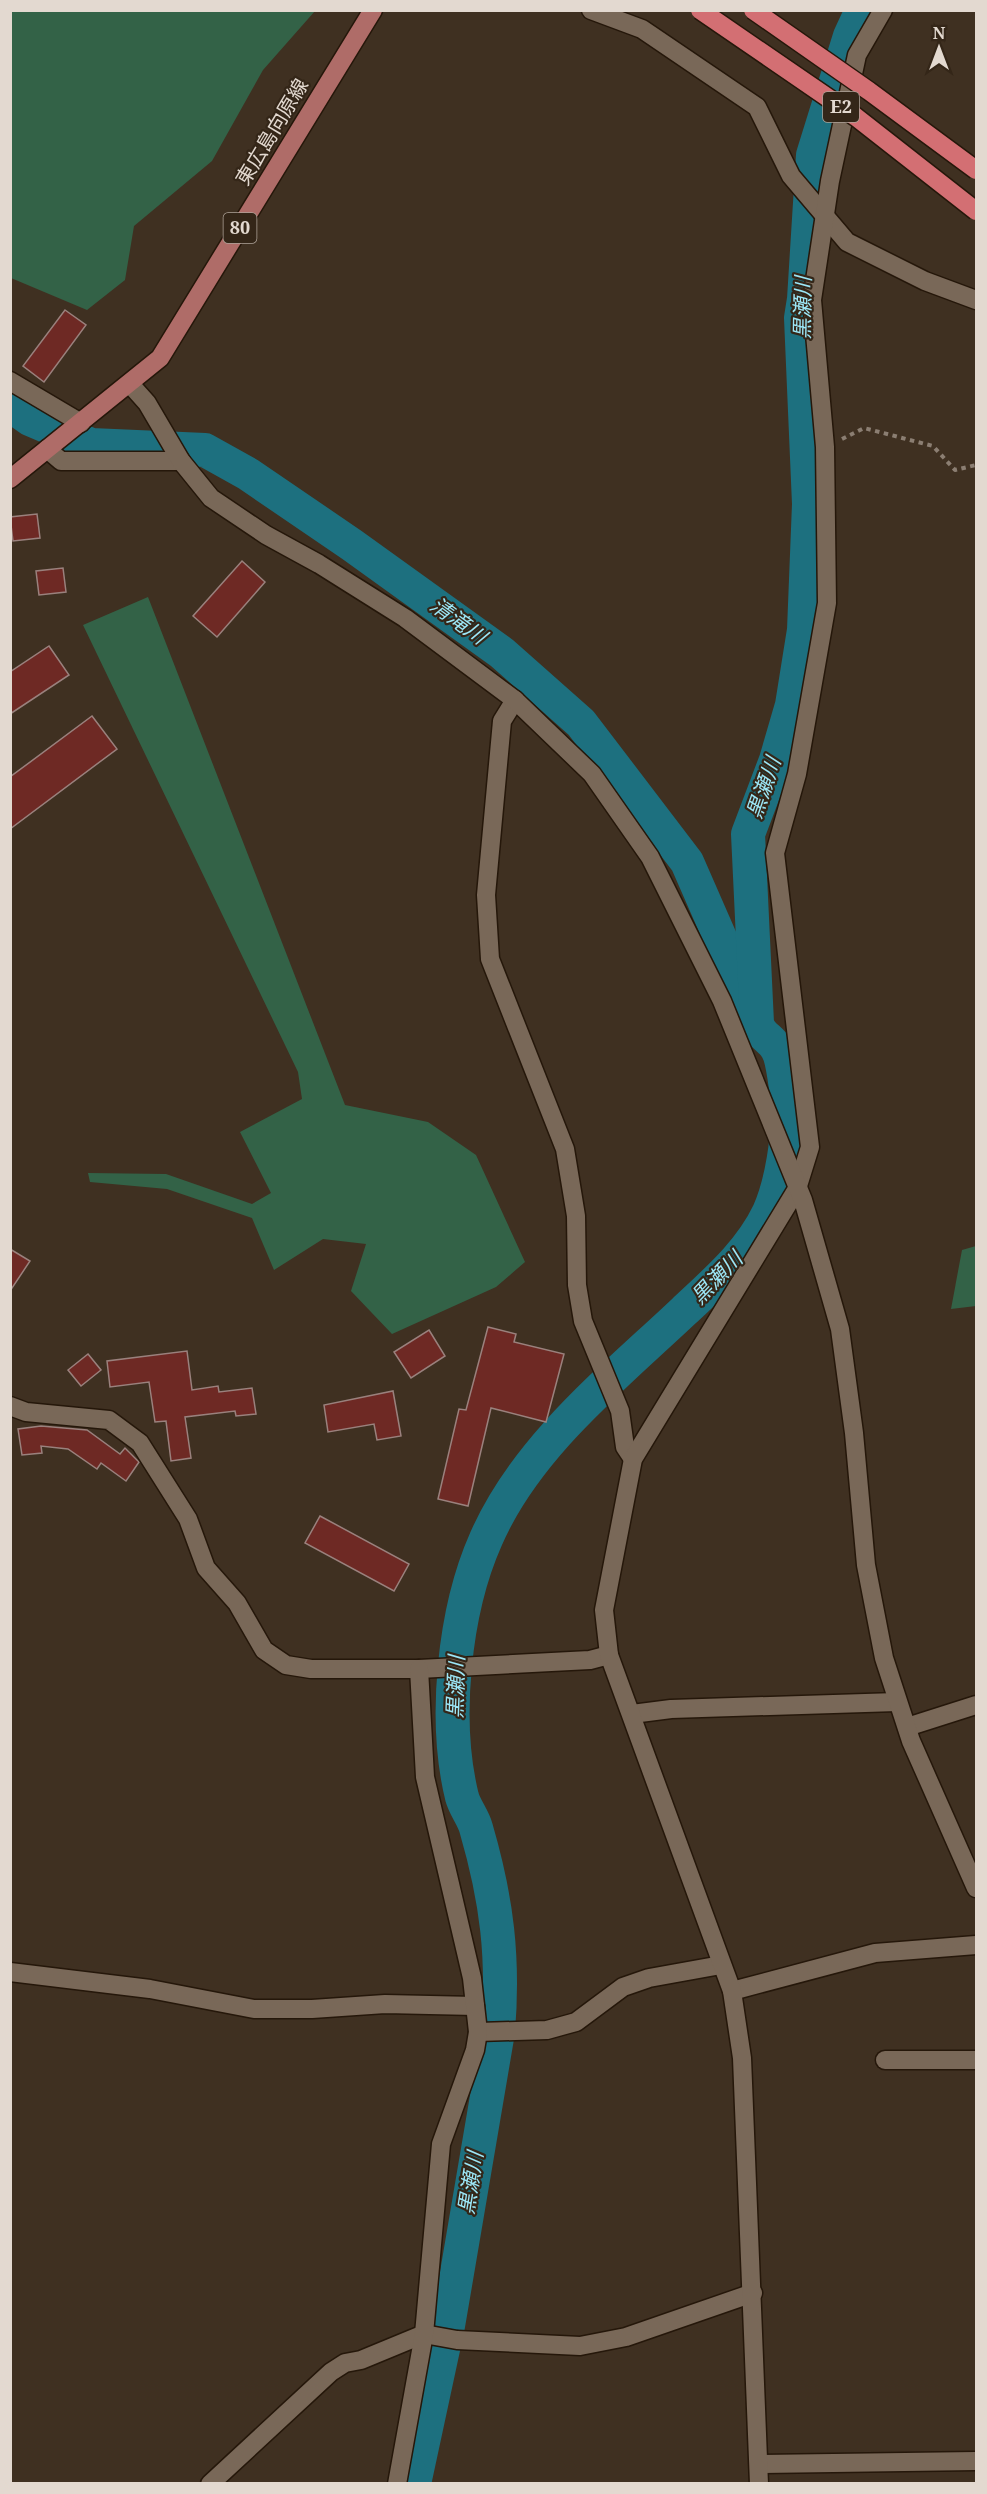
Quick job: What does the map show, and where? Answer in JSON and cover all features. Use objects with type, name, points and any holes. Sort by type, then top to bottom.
[{"type":"highway","name":"E2","points":[[700,10],[856,117],[976,211]]},
{"type":"highway","name":"E2","points":[[753,10],[869,91],[976,170]]},
{"type":"main road","name":"東広島向原線","points":[[10,479],[160,358],[373,10]]},
{"type":"street","points":[[591,10],[642,29],[757,107],[797,183],[847,242],[926,281],[976,300]]},
{"type":"street","points":[[759,2484],[742,2058],[732,1990],[609,1655],[604,1610],[633,1459],[797,1188],[810,1147],[775,853],[797,774],[827,603],[825,447],[812,300],[822,213],[857,55],[883,10]]},
{"type":"street","points":[[10,381],[81,423]]},
{"type":"street","points":[[130,384],[147,403],[170,438],[181,460],[211,498],[266,535],[319,564],[405,618],[514,700],[592,774],[650,857],[723,1001],[797,1188],[827,1278],[840,1329],[854,1432],[868,1575],[884,1658],[897,1702],[976,1888]]},
{"type":"street","points":[[52,445],[61,461],[181,460]]},
{"type":"street","points":[[514,700],[502,721],[486,895],[490,958],[565,1149],[576,1216],[577,1286],[583,1321],[620,1411],[625,1447],[633,1459]]},
{"type":"street","points":[[10,1406],[26,1412],[109,1420],[140,1443],[188,1519],[206,1568],[237,1603],[264,1650],[286,1665],[311,1669],[423,1669],[590,1660],[609,1655]]},
{"type":"street","points":[[397,2484],[424,2334],[441,2144],[475,2050],[478,2032],[472,1978],[425,1777],[423,1669]]},
{"type":"street","points":[[632,1714],[671,1709],[897,1702]]},
{"type":"street","points":[[907,1727],[976,1705]]},
{"type":"street","points":[[732,1990],[875,1953],[976,1945]]},
{"type":"street","points":[[478,2032],[547,2030],[576,2022],[623,1987],[649,1978],[721,1965]]},
{"type":"street","points":[[10,1972],[150,1989],[254,2009],[312,2009],[385,2004],[475,2006]]},
{"type":"street","points":[[885,2060],[976,2060]]},
{"type":"street","points":[[210,2484],[331,2372],[345,2363],[361,2360],[424,2334],[457,2340],[580,2346],[626,2337],[753,2293]]},
{"type":"street","points":[[759,2464],[976,2461]]},
{"type":"path","points":[[825,447],[864,428],[933,446],[955,470],[976,465]]},
{"type":"green space","points":[[10,11],[315,11],[263,70],[212,161],[134,226],[125,280],[87,310],[11,278]]},
{"type":"green space","points":[[148,597],[345,1105],[428,1122],[476,1155],[525,1262],[496,1287],[392,1334],[351,1291],[366,1244],[323,1239],[274,1270],[252,1218],[167,1189],[90,1182],[88,1173],[166,1174],[252,1204],[271,1193],[240,1132],[302,1099],[298,1072],[83,625]]},
{"type":"green space","points":[[976,1246],[976,1306],[951,1309],[962,1250]]},
{"type":"building","points":[[65,310],[86,325],[44,382],[23,366]]},
{"type":"building","points":[[37,514],[40,538],[13,541],[10,517]]},
{"type":"building","points":[[242,561],[265,582],[217,637],[193,616]]},
{"type":"building","points":[[63,568],[66,592],[39,595],[36,571]]},
{"type":"building","points":[[49,646],[69,675],[10,714],[10,672]]},
{"type":"building","points":[[92,716],[117,749],[10,829],[10,777]]},
{"type":"building","points":[[10,1249],[30,1261],[10,1291]]},
{"type":"building","points":[[488,1327],[516,1334],[514,1342],[564,1354],[546,1422],[491,1408],[468,1506],[438,1499],[459,1409],[466,1410]]},
{"type":"building","points":[[429,1330],[445,1356],[411,1378],[394,1352]]},
{"type":"building","points":[[187,1351],[192,1390],[218,1386],[219,1392],[252,1388],[256,1414],[236,1416],[235,1411],[185,1417],[191,1458],[171,1461],[166,1421],[155,1422],[149,1382],[110,1387],[107,1361]]},
{"type":"building","points":[[88,1354],[101,1370],[81,1386],[68,1370]]},
{"type":"building","points":[[393,1391],[401,1436],[377,1440],[374,1424],[328,1432],[324,1405]]},
{"type":"building","points":[[41,1426],[87,1430],[120,1454],[125,1448],[139,1462],[126,1481],[101,1463],[97,1469],[68,1449],[41,1446],[42,1453],[22,1455],[18,1429]]},
{"type":"building","points":[[320,1516],[409,1564],[394,1591],[305,1543]]},
{"type":"waterway","name":"黒瀬川","points":[[414,2484],[448,2326],[498,2032],[500,2005],[499,1954],[494,1905],[476,1828],[462,1797],[453,1734],[455,1666],[466,1599],[486,1539],[503,1506],[524,1474],[573,1416],[742,1253],[769,1212],[784,1160],[787,1118],[783,1068],[777,1049],[757,1023],[748,834],[776,760],[792,705],[804,630],[809,504],[801,318],[813,155],[850,36],[862,10]]},
{"type":"waterway","name":"清滝川","points":[[10,405],[30,419],[91,445],[205,450],[248,474],[352,545],[502,653],[581,723],[687,862],[749,1004]]}]
